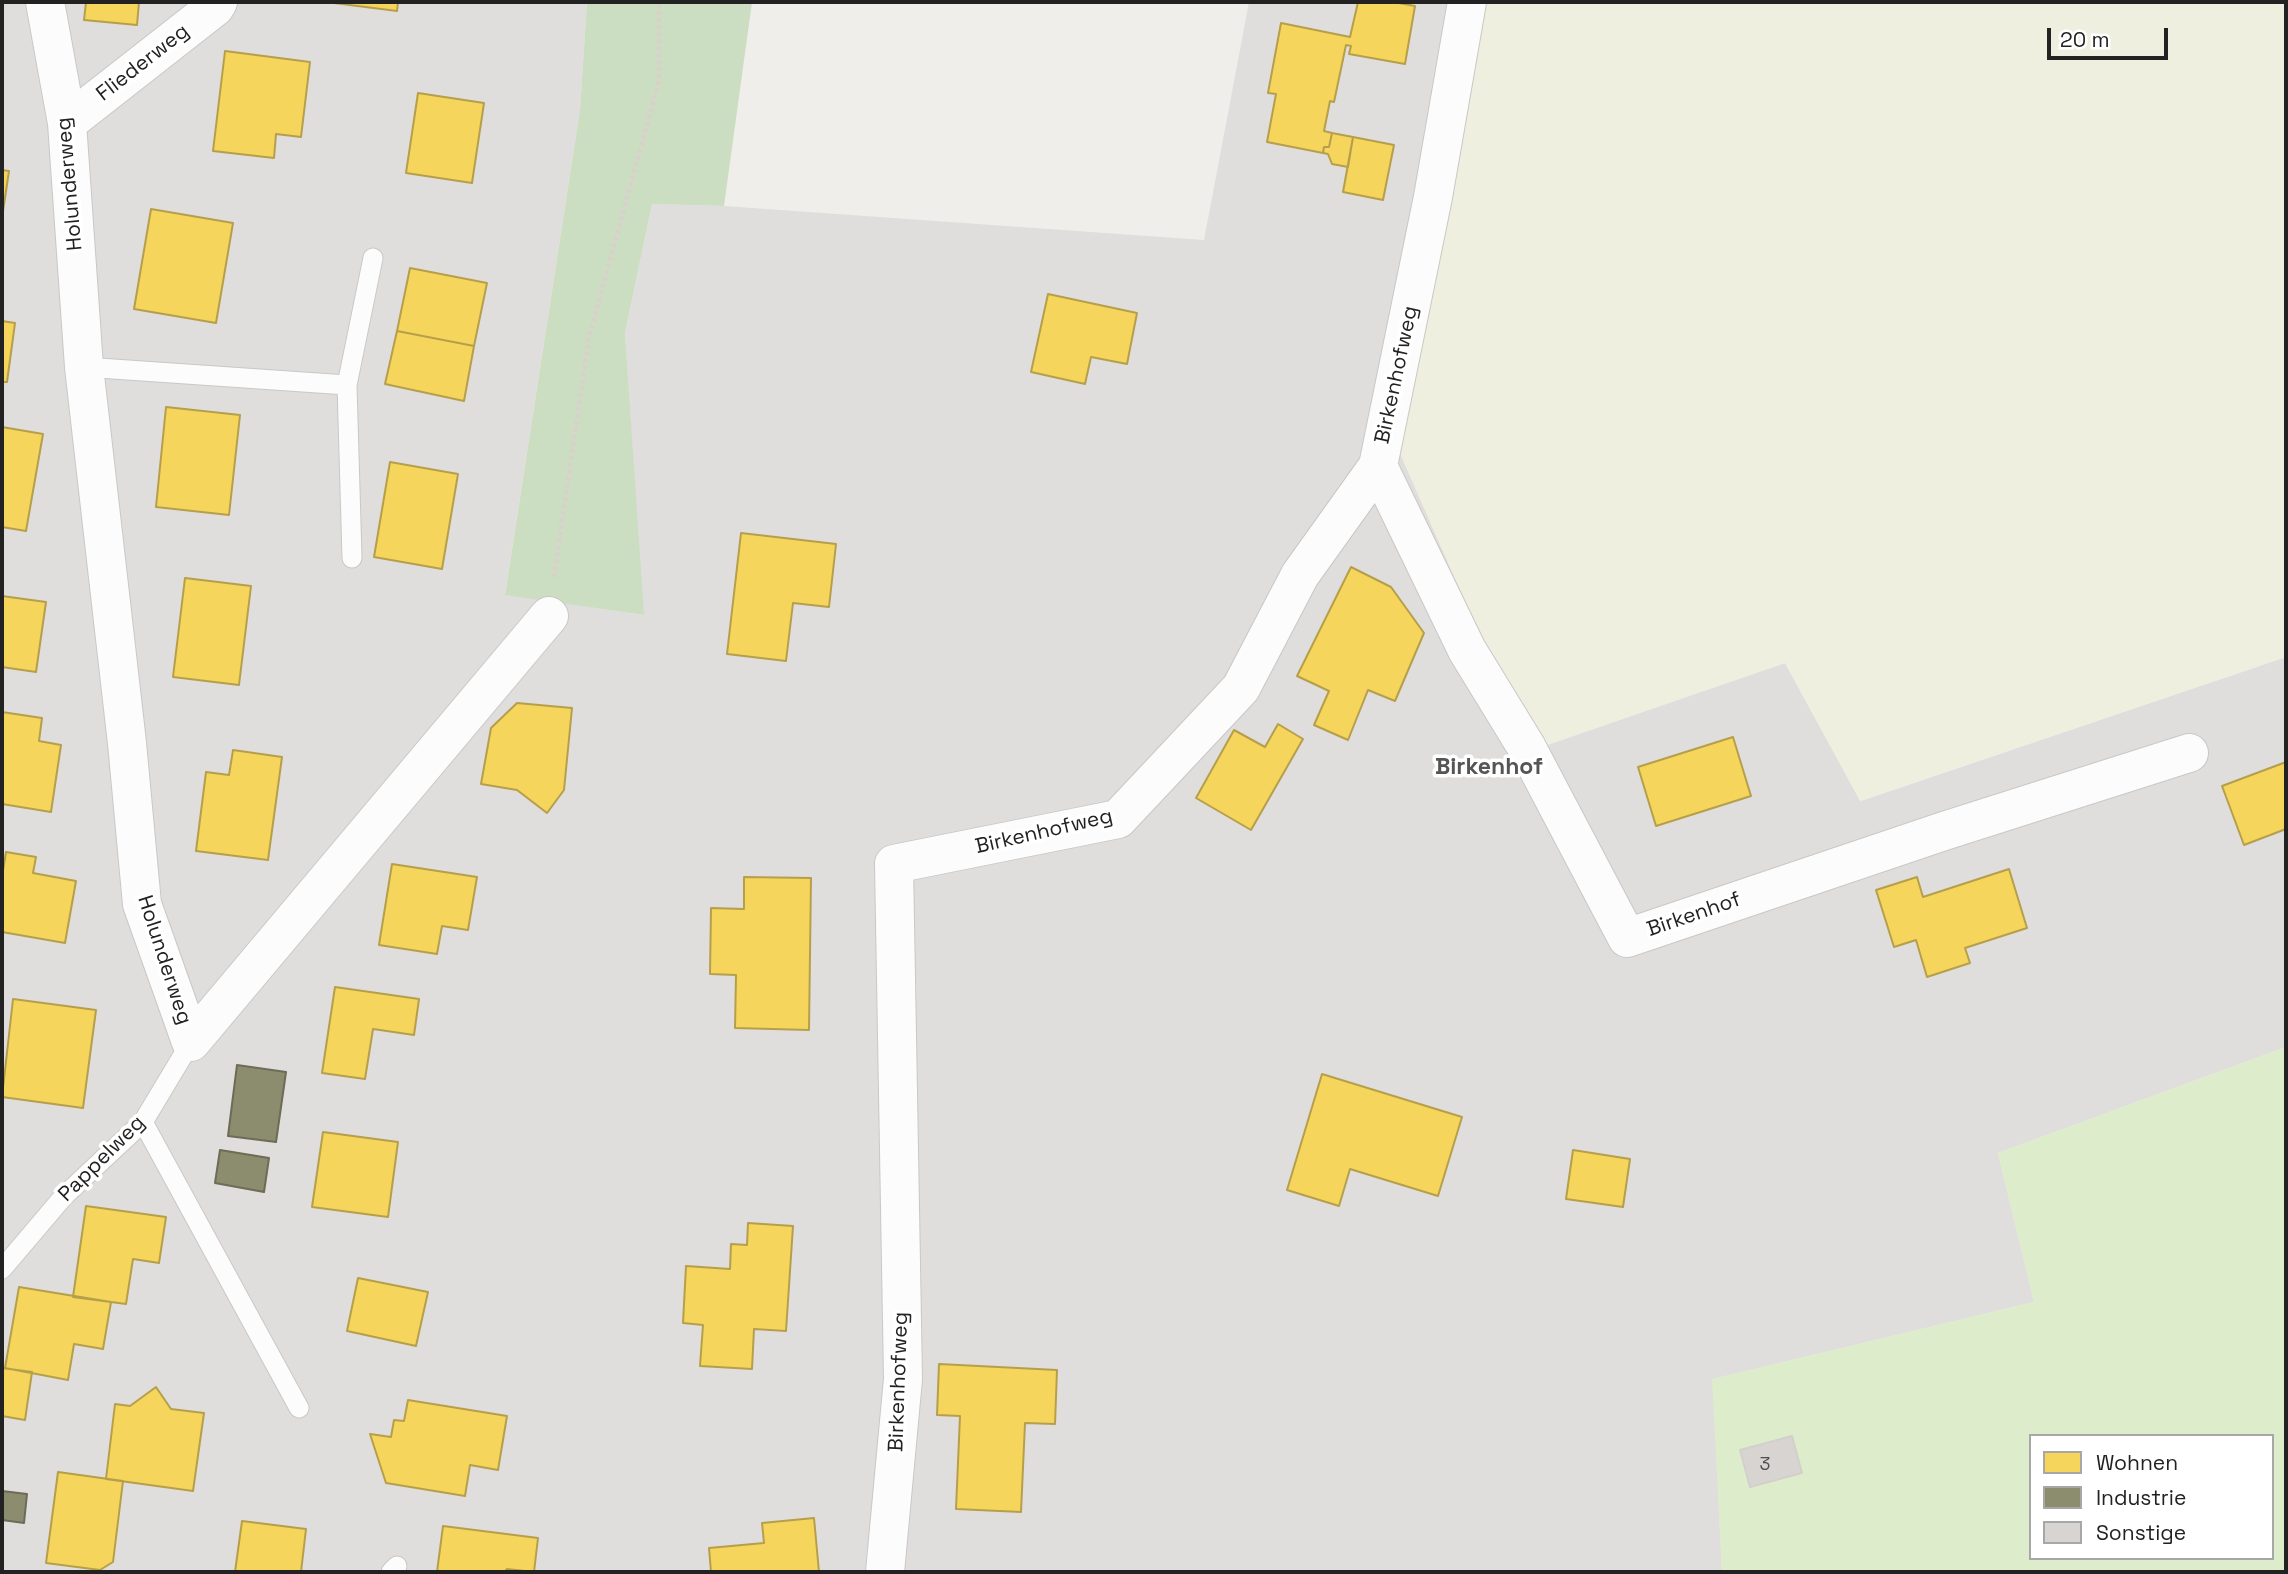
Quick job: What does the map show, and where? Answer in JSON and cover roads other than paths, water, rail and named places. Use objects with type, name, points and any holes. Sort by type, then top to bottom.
[{"type":"street","name":"Holunderweg","points":[[45,2],[67,123],[84,367],[127,743],[142,904],[191,1042]]},
{"type":"street","name":"Fliederweg","points":[[67,123],[218,2]]},
{"type":"street","name":"Birkenhofweg","points":[[885,1572],[904,1379],[894,864],[1118,818],[1241,688],[1300,575],[1378,466],[1433,197],[1467,2]]},
{"type":"street","name":"Birkenhof","points":[[1378,466],[1467,650],[1527,748],[1627,938],[1944,831],[2189,753]]},
{"type":"street","name":"Holunderweg","points":[[191,1042],[549,617]]},
{"type":"lane","points":[[352,558],[347,385],[373,258]]},
{"type":"lane","points":[[84,367],[347,385]]},
{"type":"lane","name":"Pappelweg","points":[[2,1269],[64,1196],[143,1122],[191,1042]]},
{"type":"lane","points":[[143,1122],[299,1408]]},
{"type":"district","name":"Birkenhof","points":[[1489,768]]}]
